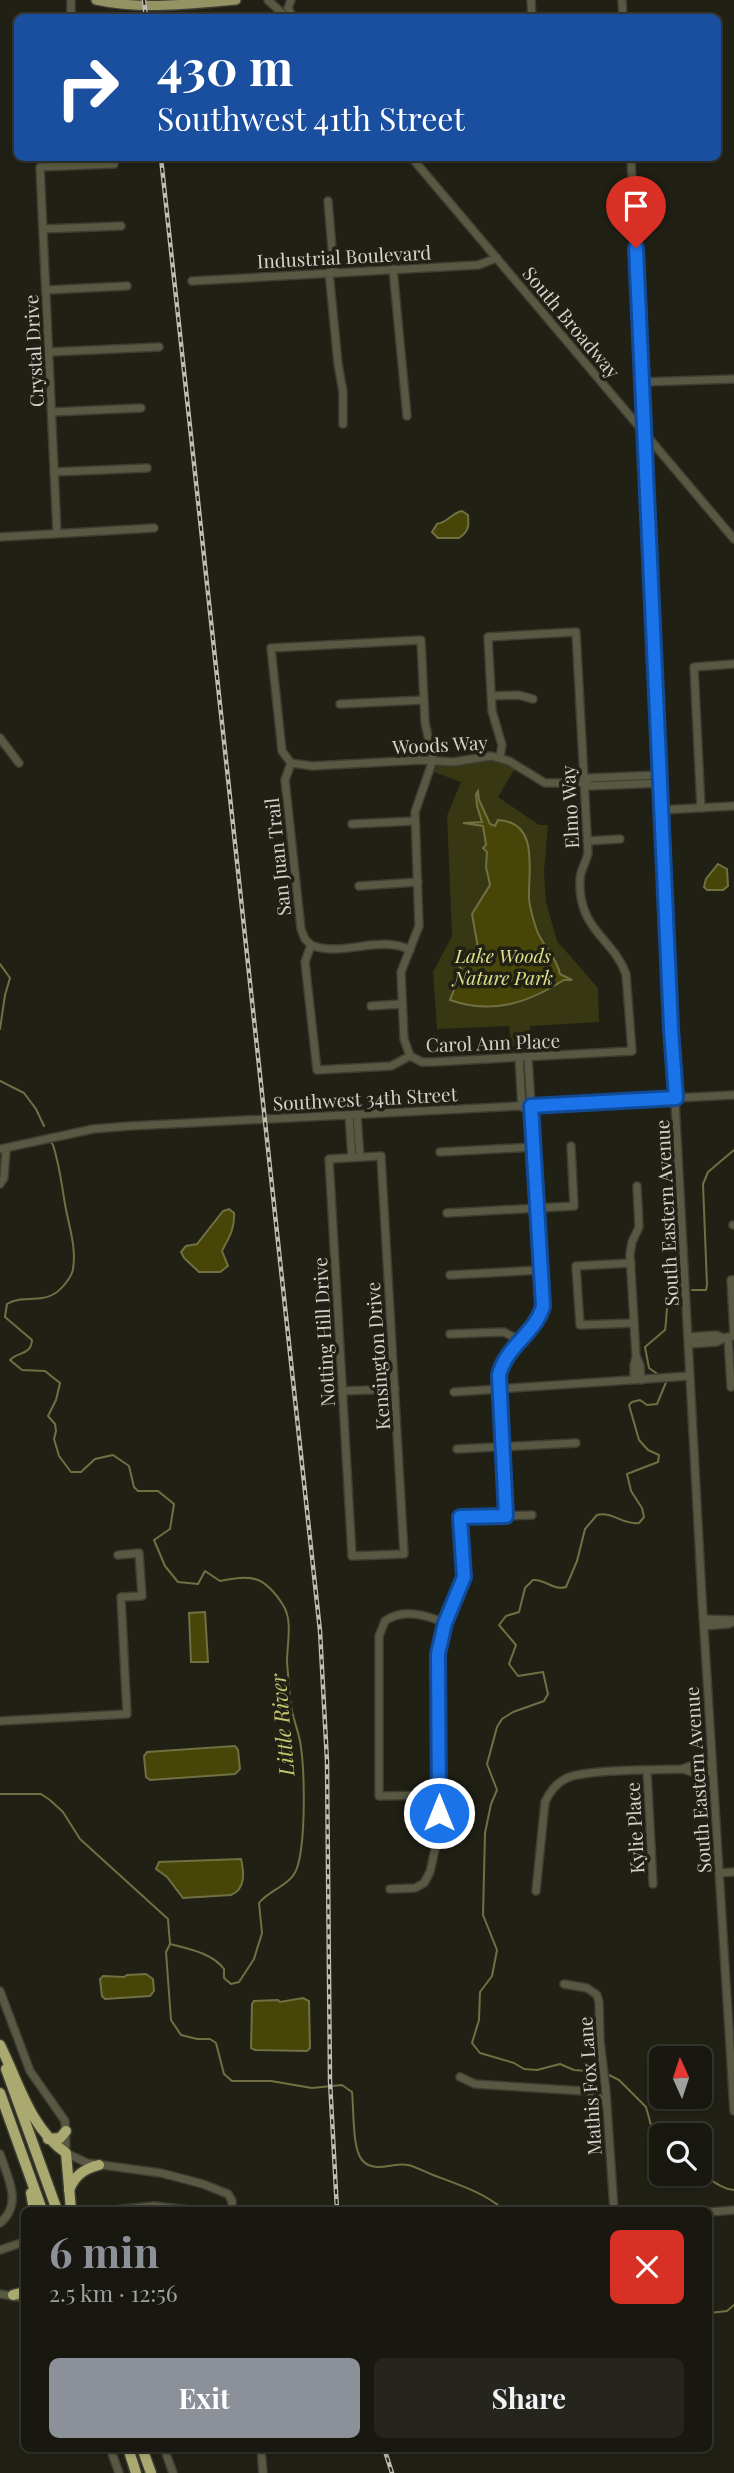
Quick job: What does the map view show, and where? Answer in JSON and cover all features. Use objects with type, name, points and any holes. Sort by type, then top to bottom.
[{"type":"highway","points":[[0,2045],[36,2124],[48,2139],[66,2153],[70,2207]]},
{"type":"highway","points":[[0,2052],[56,2207]]},
{"type":"highway","points":[[0,2093],[41,2207]]},
{"type":"highway","points":[[48,2139],[57,2139],[66,2131]]},
{"type":"highway","points":[[68,2194],[77,2175],[99,2165]]},
{"type":"highway","points":[[28,2172],[34,2207]]},
{"type":"highway","points":[[13,2295],[21,2293]]},
{"type":"highway","points":[[129,2452],[136,2473]]},
{"type":"highway","points":[[143,2452],[151,2473]]},
{"type":"main road","points":[[96,0],[138,6],[236,0]]},
{"type":"street","points":[[268,0],[283,14]]},
{"type":"street","name":"South Broadway","points":[[415,161],[734,540]]},
{"type":"street","name":"South Eastern Avenue","points":[[631,161],[703,1623],[734,2111]]},
{"type":"street","points":[[78,162],[114,164]]},
{"type":"street","name":"Crystal Drive","points":[[57,533],[40,167],[78,162]]},
{"type":"street","points":[[328,201],[338,364],[343,392],[343,424]]},
{"type":"street","points":[[43,229],[121,226]]},
{"type":"street","name":"Industrial Boulevard","points":[[192,281],[478,265],[497,258]]},
{"type":"street","points":[[393,269],[407,416]]},
{"type":"street","points":[[46,290],[127,286]]},
{"type":"street","points":[[49,352],[159,347]]},
{"type":"street","points":[[643,382],[734,379]]},
{"type":"street","points":[[52,412],[141,408]]},
{"type":"street","points":[[54,472],[147,468]]},
{"type":"street","points":[[0,537],[154,528]]},
{"type":"street","name":"Elmo Way","points":[[492,696],[488,637],[576,632],[587,841],[587,858],[580,881],[582,903],[595,931],[625,969],[632,1051]]},
{"type":"street","points":[[291,763],[282,751],[271,648],[421,640],[425,722],[433,760],[416,808],[419,926],[401,972],[404,1039],[410,1056]]},
{"type":"street","points":[[701,808],[694,667],[734,664]]},
{"type":"street","points":[[499,757],[501,741],[492,711],[492,696],[518,695],[533,699]]},
{"type":"street","points":[[340,704],[424,700]]},
{"type":"street","points":[[0,738],[19,762]]},
{"type":"street","name":"Woods Way","points":[[291,763],[312,766],[461,761],[480,756],[499,757],[545,783],[584,783],[589,778],[660,779]]},
{"type":"street","name":"San Juan Trail","points":[[291,763],[285,780],[299,910],[303,934],[311,945],[305,962],[317,1070]]},
{"type":"street","points":[[662,810],[734,806]]},
{"type":"street","points":[[352,824],[415,821]]},
{"type":"street","points":[[587,841],[620,839]]},
{"type":"street","points":[[359,886],[418,882]]},
{"type":"street","points":[[311,945],[326,948],[393,944],[410,950]]},
{"type":"street","points":[[371,1006],[402,1004]]},
{"type":"street","name":"Carol Ann Place","points":[[317,1070],[391,1066],[410,1056],[426,1063],[632,1051]]},
{"type":"street","points":[[506,1516],[499,1375],[503,1363],[541,1313],[543,1306],[531,1106],[523,1057]]},
{"type":"street","points":[[522,1107],[523,1057]]},
{"type":"street","name":"Southwest 34th Street","points":[[3,1149],[93,1129],[130,1126],[734,1095]]},
{"type":"street","points":[[353,1115],[356,1157]]},
{"type":"street","points":[[447,1213],[574,1206],[571,1146]]},
{"type":"street","points":[[440,1152],[534,1147]]},
{"type":"street","points":[[0,1184],[4,1178],[3,1149]]},
{"type":"street","name":"Notting Hill Drive","points":[[352,1556],[329,1159],[381,1156]]},
{"type":"street","name":"Kensington Drive","points":[[352,1556],[404,1553],[381,1156]]},
{"type":"street","points":[[637,1186],[639,1227],[632,1242],[631,1263],[636,1356],[640,1365],[637,1380]]},
{"type":"street","points":[[631,1263],[576,1266],[580,1325],[634,1323]]},
{"type":"street","points":[[450,1275],[541,1270]]},
{"type":"street","points":[[731,1387],[729,1337],[732,1280]]},
{"type":"street","points":[[450,1334],[504,1332],[519,1340]]},
{"type":"street","points":[[689,1340],[716,1335],[729,1337]]},
{"type":"street","points":[[454,1392],[690,1376]]},
{"type":"street","points":[[342,1391],[395,1388]]},
{"type":"street","points":[[457,1449],[576,1443]]},
{"type":"street","points":[[390,1889],[415,1888],[424,1883],[430,1872],[439,1830],[438,1654],[445,1623],[464,1577],[460,1517],[532,1515]]},
{"type":"street","points":[[0,1721],[127,1714],[121,1597],[142,1596],[139,1553],[118,1555]]},
{"type":"street","points":[[440,1795],[379,1796],[379,1636],[385,1621],[399,1614],[428,1616],[445,1623]]},
{"type":"street","points":[[703,1623],[729,1624],[734,1621]]},
{"type":"street","points":[[536,1891],[544,1812],[549,1793],[554,1787],[578,1775],[682,1769],[693,1765],[712,1768]]},
{"type":"street","name":"Kylie Place","points":[[647,1771],[653,1884]]},
{"type":"street","points":[[719,1872],[734,1872]]},
{"type":"street","name":"Mathis Fox Lane","points":[[564,1984],[587,1988],[598,1998],[614,2207]]},
{"type":"street","points":[[0,1991],[24,2059],[36,2082],[63,2116],[66,2153],[81,2161],[161,2173],[203,2184],[228,2194],[232,2207]]},
{"type":"street","points":[[460,2077],[475,2084],[584,2091],[596,2095],[607,2105]]},
{"type":"street","points":[[0,2154],[13,2198],[10,2211],[0,2223]]},
{"type":"street","points":[[144,2207],[163,2207]]},
{"type":"street","points":[[712,2212],[734,2210]]},
{"type":"street","points":[[0,2250],[21,2243]]},
{"type":"street","points":[[0,2294],[21,2297]]},
{"type":"street","points":[[111,2452],[119,2473]]},
{"type":"street","points":[[165,2452],[173,2473]]},
{"type":"street","points":[[261,2452],[263,2473]]},
{"type":"green space","name":"Lake Woods Nature Park","points":[[482,758],[494,759],[516,767],[498,797],[539,825],[548,825],[544,872],[546,902],[557,941],[598,988],[599,1022],[530,1026],[530,1054],[512,1055],[509,1026],[437,1029],[433,972],[452,936],[447,816],[461,782],[434,772],[438,764],[457,765]]},
{"type":"shaded area","points":[[462,511],[468,515],[468,525],[467,531],[459,538],[438,538],[432,532],[437,524]]},
{"type":"shaded area","points":[[478,791],[479,800],[490,824],[495,826],[498,820],[511,823],[520,829],[526,838],[530,862],[529,899],[536,927],[560,974],[572,980],[564,980],[523,1000],[495,1006],[450,1000],[462,970],[457,963],[465,964],[478,948],[472,914],[490,885],[486,867],[487,852],[483,848],[486,845],[483,826],[463,823],[482,822],[477,806]]},
{"type":"shaded area","points":[[718,864],[727,869],[728,886],[723,890],[707,890],[704,887],[706,879]]},
{"type":"shaded area","points":[[229,1209],[234,1213],[234,1224],[222,1251],[228,1266],[220,1272],[199,1272],[181,1252],[186,1246],[197,1244],[223,1211]]},
{"type":"shaded area","points":[[205,1612],[208,1662],[191,1662],[189,1613]]},
{"type":"shaded area","points":[[235,1746],[240,1769],[235,1774],[150,1780],[146,1777],[144,1756],[147,1752]]},
{"type":"shaded area","points":[[241,1859],[242,1884],[231,1895],[183,1898],[167,1877],[156,1869],[159,1862]]},
{"type":"shaded area","points":[[146,1974],[153,1979],[154,1991],[150,1996],[105,1999],[102,1996],[100,1979],[103,1976]]},
{"type":"shaded area","points":[[303,1998],[309,2001],[310,2048],[307,2051],[251,2048],[254,2001],[280,2002]]},
{"type":"waterway","name":"Little River","points":[[0,964],[10,978],[0,1029]]},
{"type":"waterway","name":"Little River","points":[[0,1081],[24,1093],[44,1126]]},
{"type":"waterway","name":"Little River","points":[[50,1141],[57,1158],[71,1233],[73,1269],[66,1283],[54,1294],[7,1304],[5,1317],[32,1340],[27,1351],[10,1360],[22,1370],[45,1371],[60,1383],[48,1416],[55,1424],[54,1439],[59,1456],[71,1472],[81,1472],[95,1459],[113,1455],[129,1466],[134,1487],[138,1491],[158,1491],[174,1504],[170,1529],[154,1540],[165,1566],[178,1582],[198,1584],[205,1571],[220,1581],[241,1578],[256,1580],[276,1595],[288,1618],[290,1699],[302,1753],[304,1786],[302,1841],[297,1868],[290,1879],[259,1903],[262,1933],[254,1959],[239,1982],[231,1984],[224,1978],[224,1969],[207,1955],[170,1944]]},
{"type":"waterway","points":[[692,1290],[706,1290],[707,1285],[703,1184],[708,1172],[734,1150]]},
{"type":"waterway","points":[[659,1375],[649,1368],[645,1347],[665,1330],[667,1307],[671,1297],[680,1291]]},
{"type":"waterway","points":[[602,2072],[574,2070],[560,2064],[537,2070],[524,2069],[514,2063],[480,2053],[472,2043],[479,2020],[480,1992],[492,1976],[497,1950],[483,1915],[485,1833],[497,1790],[487,1764],[497,1727],[502,1719],[513,1712],[544,1701],[548,1694],[543,1672],[518,1676],[509,1664],[516,1645],[499,1625],[506,1616],[519,1612],[525,1588],[533,1580],[566,1587],[577,1561],[585,1529],[597,1515],[608,1515],[633,1523],[639,1523],[644,1517],[642,1508],[631,1491],[627,1474],[658,1462],[659,1455],[648,1450],[639,1440],[629,1405],[640,1400],[647,1405],[657,1404],[667,1380]]},
{"type":"waterway","name":"Little River","points":[[0,1794],[41,1794],[50,1800],[63,1812],[80,1839],[168,1919],[170,1944],[166,1952],[171,2020],[181,2035],[210,2039],[216,2043],[224,2074],[232,2081],[271,2081],[312,2088],[342,2085],[352,2092],[356,2147],[367,2164],[378,2167],[402,2164],[411,2166],[480,2194],[500,2207]]},
{"type":"waterway","points":[[607,2074],[619,2080],[646,2107],[650,2123]]},
{"type":"waterway","points":[[712,2180],[734,2190]]},
{"type":"waterway","name":"Little River","points":[[712,2313],[727,2311],[734,2305]]},
{"type":"railway","points":[[144,0],[146,14]]},
{"type":"railway","points":[[161,161],[320,1631],[327,1761],[330,2081],[337,2207]]},
{"type":"railway","points":[[385,2452],[392,2473]]},
{"type":"route","points":[[439,1813],[438,1654],[445,1623],[464,1577],[460,1517],[506,1516],[499,1375],[506,1356],[538,1320],[543,1306],[531,1106],[676,1098],[636,248]]}]
